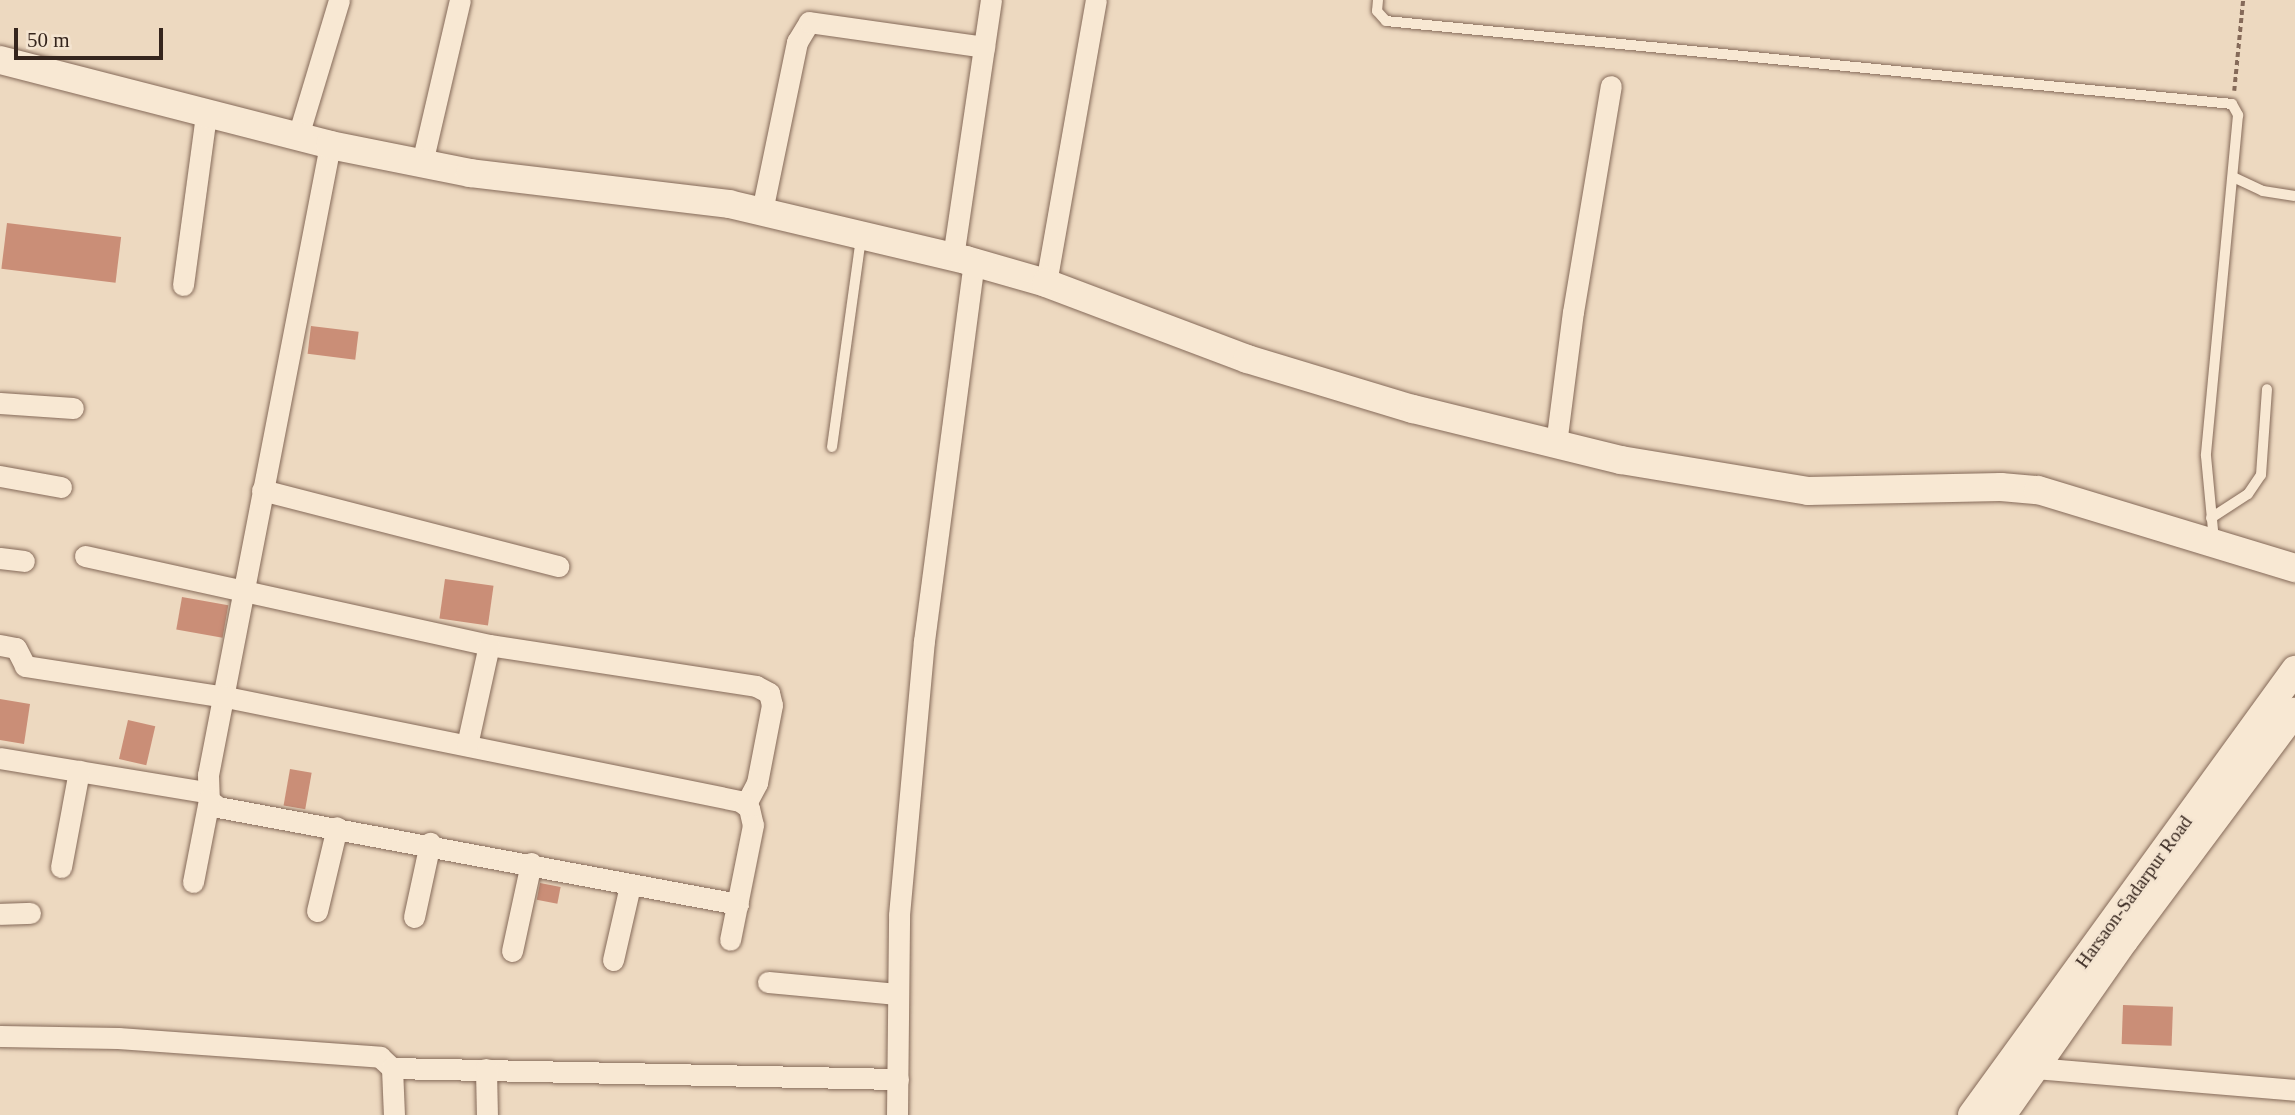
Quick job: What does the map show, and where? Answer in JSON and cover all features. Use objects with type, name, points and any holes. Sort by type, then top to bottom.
[{"type":"street","points":[[298,136],[339,0]]},
{"type":"street","points":[[422,163],[460,0]]},
{"type":"street","points":[[897,1115],[899,915],[924,641],[991,0]]},
{"type":"street","points":[[1046,283],[1096,0]]},
{"type":"street","points":[[762,211],[797,42],[808,22],[984,47]]},
{"type":"street","points":[[0,60],[330,145],[422,163],[762,211],[963,259],[1046,283],[1247,359],[1413,409],[1556,444],[1733,482],[1808,491],[2001,487],[2038,491],[2213,529],[2295,568]]},
{"type":"street","points":[[1556,444],[1573,312],[1611,86]]},
{"type":"street","points":[[183,285],[206,114]]},
{"type":"street","points":[[193,882],[246,594],[262,490],[330,145]]},
{"type":"street","points":[[0,403],[73,408]]},
{"type":"street","points":[[0,476],[61,486]]},
{"type":"street","points":[[262,490],[558,566]]},
{"type":"street","points":[[85,556],[246,594],[489,645],[764,689],[772,705],[757,783],[746,804],[753,825],[730,940]]},
{"type":"street","points":[[0,558],[24,561]]},
{"type":"street","points":[[0,645],[16,648],[25,666],[226,697],[746,804]]},
{"type":"street","points":[[467,745],[489,645]]},
{"type":"street","name":"Harsaon-Sadarpur Road","points":[[1972,1115],[2295,670]]},
{"type":"street","name":"Harsaon-Sadarpur Road","points":[[2002,1115],[2295,712]]},
{"type":"street","points":[[0,758],[208,796],[218,807],[430,844],[531,863],[630,886],[738,904]]},
{"type":"street","points":[[61,867],[79,771]]},
{"type":"street","points":[[317,911],[337,827]]},
{"type":"street","points":[[414,917],[430,844]]},
{"type":"street","points":[[512,951],[531,863]]},
{"type":"street","points":[[613,960],[630,886]]},
{"type":"street","points":[[0,914],[30,914]]},
{"type":"street","points":[[768,982],[897,994]]},
{"type":"street","points":[[0,1036],[118,1038],[368,1056],[380,1057],[392,1068],[898,1079]]},
{"type":"street","points":[[392,1068],[394,1115]]},
{"type":"street","points":[[2035,1068],[2295,1090]]},
{"type":"street","points":[[486,1069],[487,1115]]},
{"type":"lane","points":[[1378,0],[1377,11],[1386,22],[2232,104],[2238,115],[2206,456],[2213,529]]},
{"type":"lane","points":[[2233,177],[2263,191],[2295,196]]},
{"type":"lane","points":[[832,447],[862,235]]},
{"type":"lane","points":[[2213,529],[2248,494],[2261,475],[2267,389]]},
{"type":"path","points":[[2232,104],[2243,0]]},
{"type":"building","points":[[7,223],[121,237],[116,283],[1,269]]},
{"type":"building","points":[[311,326],[359,332],[355,360],[308,354]]},
{"type":"building","points":[[445,579],[494,586],[488,625],[439,619]]},
{"type":"building","points":[[182,597],[228,605],[223,638],[176,629]]},
{"type":"building","points":[[0,699],[30,704],[24,744],[0,740]]},
{"type":"building","points":[[128,720],[155,726],[146,765],[119,759]]},
{"type":"building","points":[[290,769],[312,773],[305,809],[284,805]]},
{"type":"building","points":[[540,883],[561,887],[557,904],[537,900]]},
{"type":"building","points":[[2123,1005],[2173,1007],[2172,1046],[2122,1044]]}]
